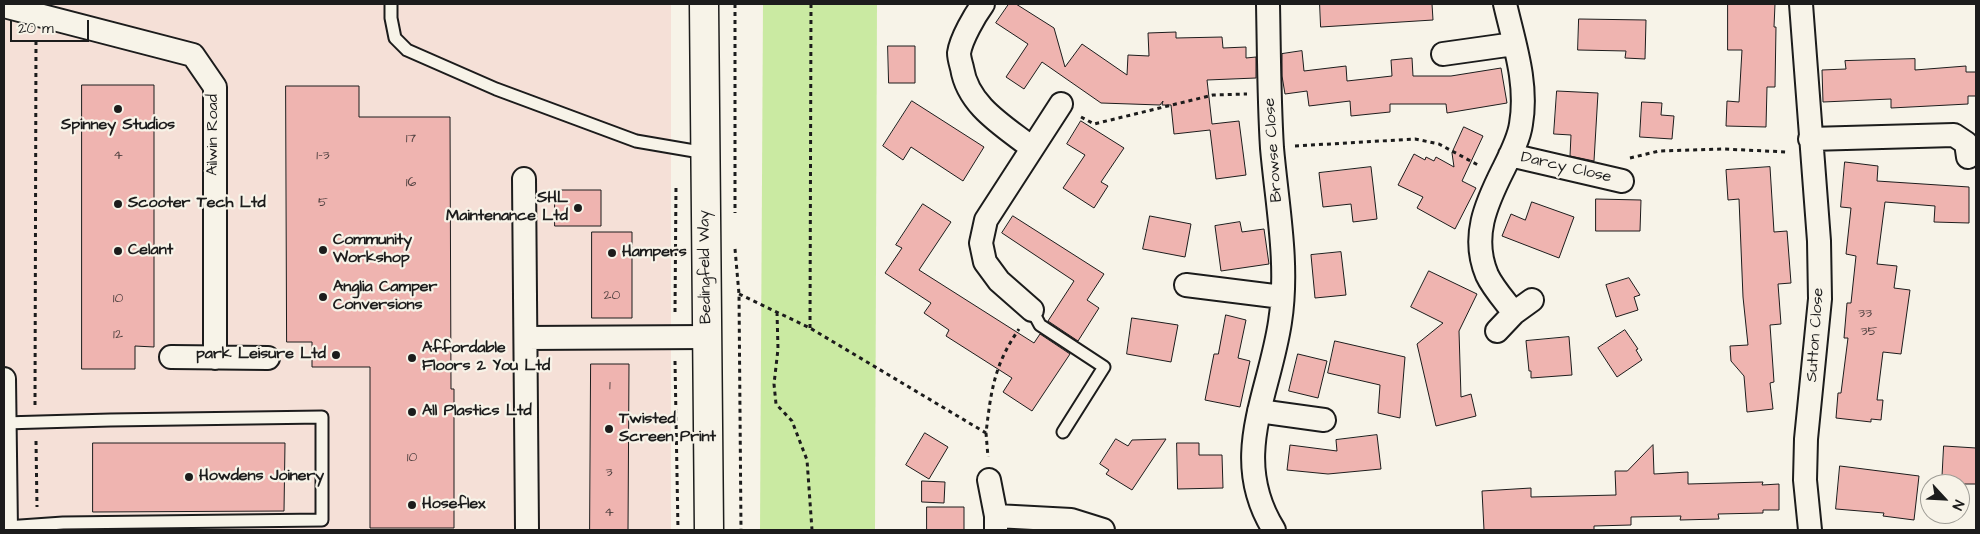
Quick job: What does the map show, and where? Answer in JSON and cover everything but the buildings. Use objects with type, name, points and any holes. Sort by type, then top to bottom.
[{"type":"street","name":"Bedingfeld Way","points":[[704,4],[709,530]]},
{"type":"street","points":[[983,4],[973,19],[959,54],[963,78],[985,112],[1032,148]]},
{"type":"street","name":"Browse Close","points":[[1268,4],[1272,148],[1283,254],[1282,297],[1280,322],[1252,449],[1255,485],[1264,513],[1274,530]]},
{"type":"street","name":"Darcy Close","points":[[1504,4],[1522,78],[1524,103],[1521,126],[1482,219],[1480,250],[1488,276],[1514,312]]},
{"type":"street","name":"Sutton Close","points":[[1801,4],[1819,241],[1820,299],[1806,439],[1805,480],[1810,530]]},
{"type":"street","name":"Ailwin Road","points":[[4,6],[193,55],[215,87],[215,358]]},
{"type":"street","points":[[1443,54],[1514,44]]},
{"type":"street","points":[[1032,310],[1000,281],[985,262],[981,243],[986,220],[1061,104]]},
{"type":"street","points":[[1811,146],[1954,135],[1966,142],[1968,157]]},
{"type":"street","name":"Darcy Close","points":[[1510,155],[1622,181]]},
{"type":"street","points":[[524,179],[527,530]]},
{"type":"street","points":[[1186,285],[1282,297]]},
{"type":"street","points":[[1497,331],[1514,312],[1532,300]]},
{"type":"street","points":[[526,338],[707,337]]},
{"type":"street","points":[[171,357],[268,358]]},
{"type":"street","points":[[4,379],[6,529]]},
{"type":"street","points":[[1260,410],[1324,420]]},
{"type":"street","points":[[989,480],[996,523],[1071,520],[1103,530]]},
{"type":"lane","points":[[391,4],[391,18],[395,38],[407,50],[496,89],[636,142],[706,153]]},
{"type":"lane","points":[[1032,310],[1040,324],[1104,367],[1063,432]]},
{"type":"lane","points":[[4,423],[322,417],[322,520],[38,525],[6,529]]},
{"type":"path","points":[[735,4],[735,220]]},
{"type":"path","points":[[810,328],[811,4]]},
{"type":"path","points":[[38,15],[35,51],[35,422],[38,525]]},
{"type":"path","points":[[1061,104],[1094,124],[1213,95],[1270,93]]},
{"type":"path","points":[[1272,148],[1415,139],[1439,144],[1500,176]]},
{"type":"path","points":[[1628,158],[1659,151],[1811,146]]},
{"type":"path","points":[[678,149],[674,337],[678,530]]},
{"type":"path","points":[[735,247],[739,294],[741,530]]},
{"type":"path","points":[[739,294],[810,328],[986,433],[991,388],[998,366],[1006,348],[1032,310]]},
{"type":"path","points":[[777,312],[778,349],[774,384],[776,404],[792,421],[807,460],[812,530]]},
{"type":"shaded area","points":[[4,4],[671,4],[671,530],[4,530]]},
{"type":"green space","points":[[763,4],[877,4],[875,530],[760,530]]},
{"type":"place","name":"Spinney Studios","points":[[118,109]]},
{"type":"place","name":"Scooter Tech Ltd","points":[[118,204]]},
{"type":"place","name":"SHL Maintenance Ltd","points":[[578,208]]},
{"type":"place","name":"Community Workshop","points":[[323,250]]},
{"type":"place","name":"Celant","points":[[118,251]]},
{"type":"place","name":"Hampers","points":[[612,253]]},
{"type":"place","name":"Anglia Camper Conversions","points":[[323,297]]},
{"type":"place","name":"park Leisure Ltd","points":[[336,355]]},
{"type":"place","name":"Affordable Floors 2 You Ltd","points":[[412,358]]},
{"type":"place","name":"All Plastics Ltd","points":[[412,412]]},
{"type":"place","name":"Twisted Screen Print","points":[[609,429]]},
{"type":"place","name":"Howdens Joinery","points":[[189,477]]},
{"type":"place","name":"Hoseflex","points":[[412,505]]}]
